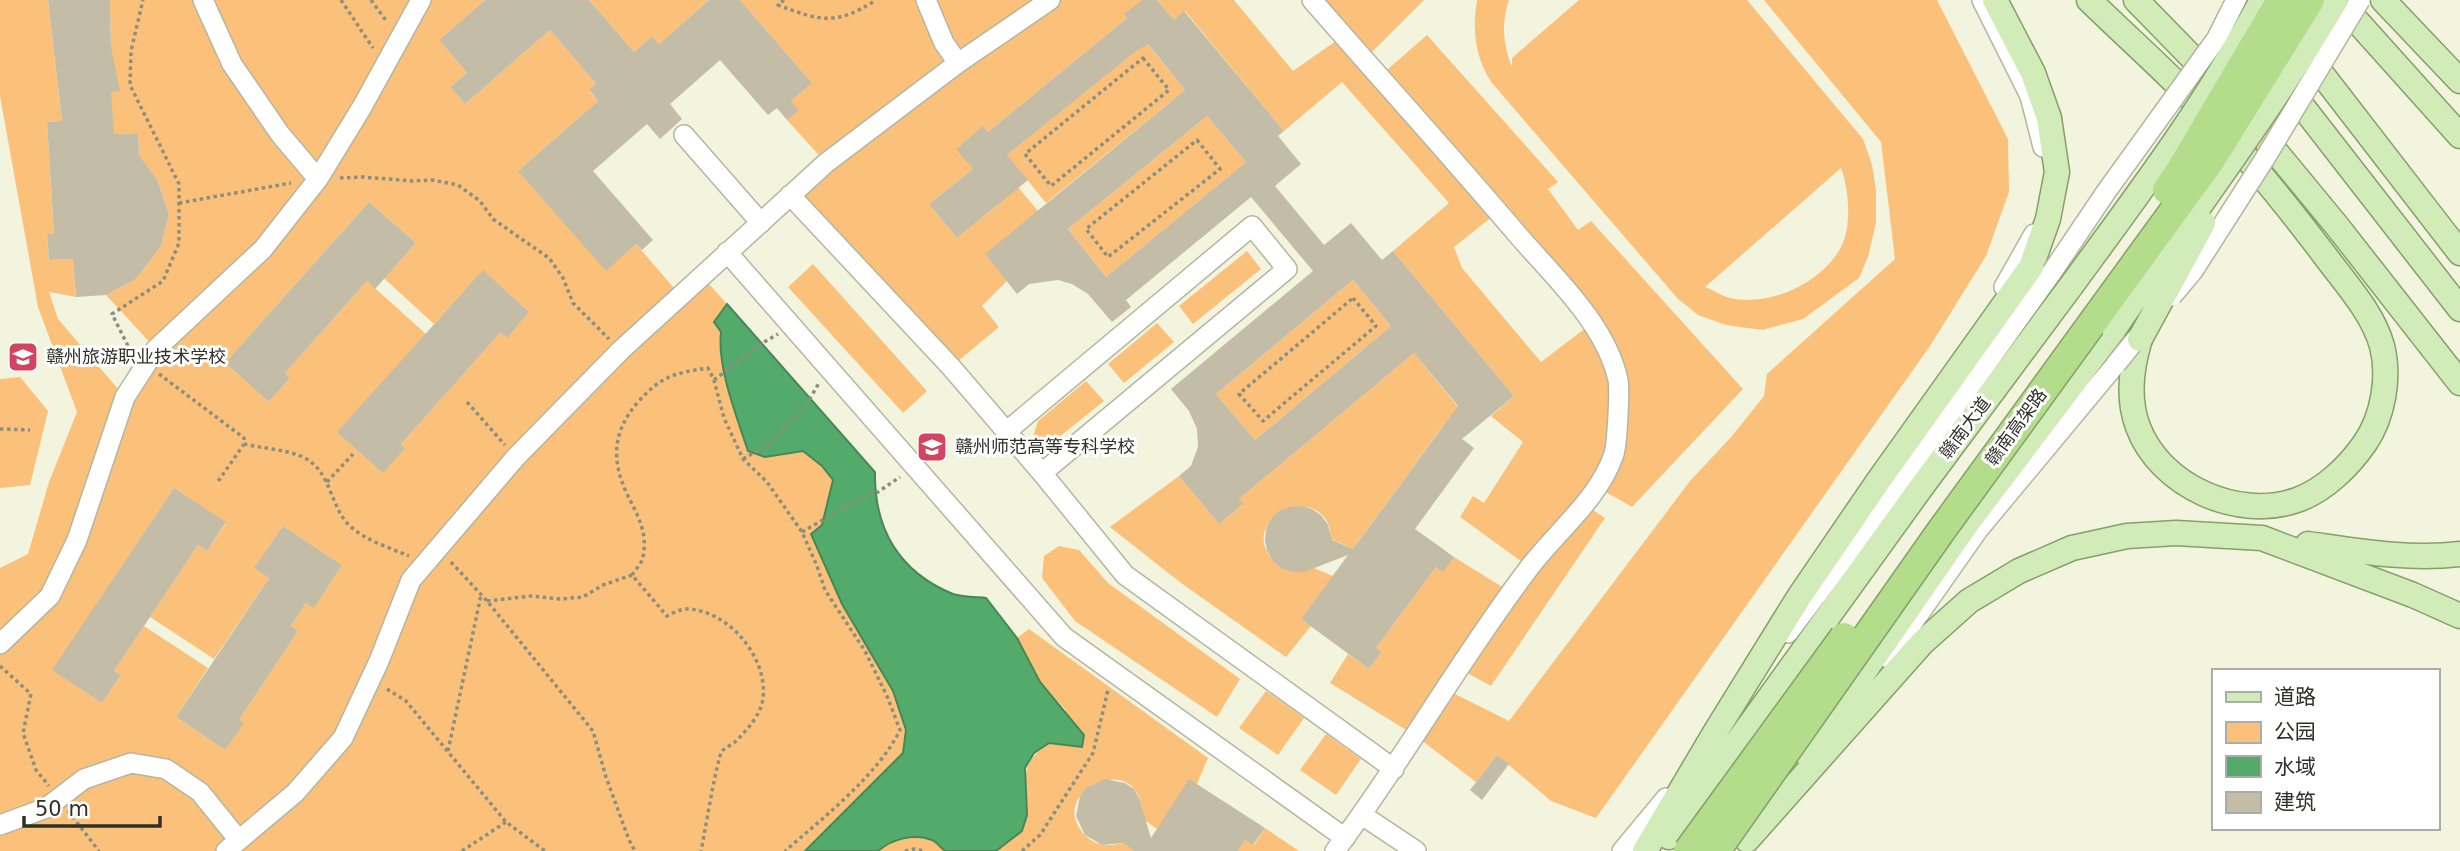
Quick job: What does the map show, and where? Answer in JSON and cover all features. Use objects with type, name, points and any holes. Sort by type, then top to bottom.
[{"type":"highway","name":"赣南高架路","points":[[1688,851],[2180,171],[2281,0]]},
{"type":"highway","name":"赣南高架路","points":[[1716,851],[1941,531],[2210,161],[2310,0]]},
{"type":"main road","points":[[1645,851],[1799,597],[2031,267],[2048,219],[2057,172],[2049,118],[2033,73],[1995,0]]},
{"type":"main road","points":[[2089,0],[2218,125],[2279,198],[2347,285],[2369,317],[2382,346],[2385,377],[2382,405],[2372,433],[2352,461],[2326,484],[2297,500],[2266,505],[2232,503],[2203,494],[2176,478],[2153,454],[2138,428],[2132,397],[2132,366],[2144,333],[2180,262],[2298,64],[2337,0],[2460,136]]},
{"type":"main road","points":[[2136,0],[2234,102],[2337,226],[2460,383]]},
{"type":"main road","points":[[2221,0],[2460,309]]},
{"type":"main road","points":[[2263,0],[2460,253]]},
{"type":"main road","name":"赣南大道","points":[[1660,851],[1920,489],[2061,279],[2172,149],[2237,47],[2263,0]]},
{"type":"main road","points":[[2383,0],[2460,80]]},
{"type":"main road","points":[[1747,847],[1968,522],[2114,329],[2298,64]]},
{"type":"main road","points":[[1747,847],[1922,643],[1969,601],[2019,571],[2072,548],[2127,536],[2176,533],[2224,534],[2392,555],[2451,555]]},
{"type":"main road","points":[[2262,538],[2413,595],[2460,616]]},
{"type":"street","points":[[203,0],[232,64],[280,135],[318,178]]},
{"type":"street","points":[[0,644],[50,596],[77,540],[125,397],[156,349],[263,249],[318,178],[362,107],[391,34],[421,0]]},
{"type":"street","points":[[926,0],[944,43],[958,63]]},
{"type":"street","points":[[0,825],[46,808],[83,779],[131,763],[166,769],[200,792],[232,845],[295,793],[343,738],[411,580],[516,457],[621,350],[837,154],[958,63],[1050,0]]},
{"type":"street","points":[[727,252],[1064,637],[1113,671],[1340,844],[1394,769],[1458,668],[1529,567],[1597,487],[1614,453],[1618,383],[1609,351],[1592,323],[1473,180],[1312,0]]},
{"type":"street","points":[[1664,800],[1745,661],[2013,274],[2041,220],[2047,161],[2031,96],[1982,0]]},
{"type":"street","points":[[1622,851],[1664,800],[1903,481],[2061,279],[2106,192],[2217,38],[2236,0]]},
{"type":"street","points":[[1806,776],[1978,530],[2193,271],[2264,160],[2360,0]]},
{"type":"street","points":[[684,135],[761,223]]},
{"type":"street","points":[[790,195],[951,367],[1042,472],[1125,575],[1394,769]]},
{"type":"street","points":[[1007,431],[1252,226],[1287,269],[1042,472]]},
{"type":"street","points":[[1362,815],[1416,851]]},
{"type":"path","points":[[144,0],[131,51],[130,85],[179,184],[179,243],[163,281],[112,314],[143,369],[244,438],[244,444],[217,482]]},
{"type":"path","points":[[341,0],[372,50],[377,40]]},
{"type":"path","points":[[372,0],[387,22],[391,34]]},
{"type":"path","points":[[784,0],[778,5],[803,15],[834,19],[859,11],[876,0]]},
{"type":"path","points":[[387,22],[391,34]]},
{"type":"path","points":[[1143,58],[1170,90],[1051,186],[1025,154],[1143,58]]},
{"type":"path","points":[[1197,140],[1220,169],[1108,257],[1086,229],[1197,140]]},
{"type":"path","points":[[179,203],[318,178],[432,180],[458,185],[480,201],[493,219],[549,258],[563,278],[573,303],[621,350]]},
{"type":"path","points":[[1353,298],[1376,326],[1263,421],[1239,394],[1353,298]]},
{"type":"path","points":[[715,380],[764,342]]},
{"type":"path","points":[[487,601],[531,596],[560,599],[583,597],[603,585],[632,575],[643,559],[645,534],[616,461],[617,440],[626,416],[649,390],[674,373],[708,368],[715,380],[724,418],[743,459],[768,482],[802,532],[825,590],[864,651],[887,696],[900,730],[890,750],[830,812],[785,851]]},
{"type":"path","points":[[743,459],[774,441],[788,424],[801,414],[812,395]]},
{"type":"path","points":[[467,402],[516,457]]},
{"type":"path","points":[[0,429],[30,430]]},
{"type":"path","points":[[244,444],[303,457],[321,472],[346,522],[362,535],[425,564]]},
{"type":"path","points":[[327,482],[353,454]]},
{"type":"path","points":[[802,532],[851,503],[878,492],[915,467]]},
{"type":"path","points":[[438,547],[487,601],[593,731],[606,777],[635,851]]},
{"type":"path","points":[[632,575],[667,615],[684,609],[720,618],[754,655],[764,678],[763,700],[753,723],[720,753],[701,851]]},
{"type":"path","points":[[448,752],[481,595]]},
{"type":"path","points":[[0,666],[32,694],[23,733],[36,769],[99,851]]},
{"type":"path","points":[[1022,851],[1040,835],[1093,752],[1113,671]]},
{"type":"path","points":[[371,678],[406,701],[506,822],[545,851]]},
{"type":"path","points":[[462,851],[506,822]]},
{"type":"path","points":[[905,851],[925,851]]},
{"type":"green space","points":[[0,0],[48,0],[62,121],[47,122],[54,234],[47,235],[49,260],[73,259],[76,297],[49,292],[58,319],[125,397],[156,349],[106,295],[136,279],[161,246],[169,214],[157,179],[139,155],[138,133],[114,134],[75,116],[111,47],[110,0],[485,0],[439,40],[467,73],[450,87],[465,104],[550,30],[596,84],[589,91],[598,101],[519,170],[606,270],[636,244],[680,295],[701,275],[727,304],[714,323],[721,332],[725,377],[748,451],[765,457],[803,451],[822,466],[833,480],[822,525],[829,573],[842,604],[893,691],[906,730],[903,753],[805,851],[0,851],[0,568],[28,554],[49,482],[77,412],[38,307],[0,96]],"holes":[[[369,202],[416,243],[392,270],[376,271],[434,324],[483,271],[529,312],[507,337],[501,332],[401,444],[405,448],[338,432],[426,334],[367,281],[285,373],[290,378],[269,402],[225,363]],[[174,488],[226,523],[207,551],[198,545],[150,617],[214,659],[269,578],[255,568],[283,526],[342,565],[314,607],[306,603],[291,626],[298,631],[239,720],[243,723],[225,750],[176,717],[208,668],[144,626],[114,671],[121,675],[102,703],[53,670]]]},
{"type":"green space","points":[[589,0],[709,0],[659,44],[652,36],[634,52]]},
{"type":"green space","points":[[740,0],[1142,0],[1125,14],[1127,18],[988,132],[983,127],[957,148],[973,169],[929,204],[957,238],[1000,203],[980,178],[998,163],[1038,211],[986,254],[1007,281],[982,306],[999,327],[951,367],[790,195],[826,163],[787,120],[798,110],[791,101],[812,83]]},
{"type":"green space","points":[[1157,0],[1234,0],[1293,71],[1343,36],[1312,0],[1424,0],[1365,59],[1380,76],[1427,35],[1558,182],[1548,189],[1578,230],[1591,221],[1743,389],[1632,507],[1597,487],[1584,504],[1605,518],[1491,686],[1458,668],[1445,689],[1509,721],[1690,481],[1732,436],[1764,396],[1767,374],[1895,259],[1881,142],[1764,0],[1937,0],[2008,139],[2009,192],[1986,256],[1930,346],[1596,818],[1551,801],[1497,755],[1476,782],[1416,736],[1330,683],[1348,654],[1369,669],[1382,652],[1376,648],[1436,567],[1443,571],[1454,557],[1512,593],[1529,567],[1460,517],[1473,496],[1484,503],[1523,442],[1491,416],[1514,396],[1393,251],[1449,203],[1342,82],[1284,131],[1185,11],[1174,20]],"holes":[[[1498,212],[1592,323],[1541,362],[1462,268],[1454,247]]]},
{"type":"green space","points":[[1477,0],[1509,0],[1504,34],[1512,67],[1512,58],[1579,0],[1747,0],[1863,139],[1872,165],[1876,190],[1876,223],[1868,257],[1859,278],[1803,319],[1762,330],[1726,325],[1698,315],[1678,299],[1492,83],[1478,54]],"holes":[[[1841,168],[1848,208],[1847,229],[1841,247],[1821,271],[1793,289],[1762,299],[1730,298],[1705,287]]]},
{"type":"green space","points":[[1146,42],[1185,90],[1046,203],[1007,155]]},
{"type":"green space","points":[[1207,116],[1246,162],[1106,277],[1068,229]]},
{"type":"green space","points":[[1247,251],[1261,269],[1193,324],[1179,306]]},
{"type":"green space","points":[[813,264],[927,391],[903,413],[788,287]]},
{"type":"green space","points":[[1353,280],[1391,326],[1255,440],[1216,394]]},
{"type":"green space","points":[[1157,323],[1174,342],[1124,383],[1108,364]]},
{"type":"green space","points":[[1414,353],[1467,418],[1443,426],[1353,549],[1331,539],[1326,520],[1314,509],[1299,507],[1283,511],[1271,521],[1264,534],[1266,550],[1281,568],[1314,568],[1333,576],[1301,619],[1311,626],[1286,657],[1181,583],[1110,527],[1179,476],[1219,524],[1242,505],[1239,499]]},
{"type":"green space","points":[[20,377],[48,411],[30,485],[0,488],[0,379]]},
{"type":"green space","points":[[1086,381],[1104,401],[1054,441],[1041,444],[1033,437],[1038,421]]},
{"type":"green space","points":[[1059,546],[1079,550],[1108,583],[1240,679],[1217,717],[1075,621],[1042,578],[1044,556]]},
{"type":"green space","points":[[1029,629],[1208,758],[1197,784],[1157,829],[1142,818],[1138,795],[1128,783],[1113,779],[1097,783],[1084,792],[1076,805],[1076,820],[1087,837],[1104,845],[1123,843],[1134,851],[994,851],[1027,815],[1026,774],[1032,759],[1049,743],[1081,746],[1065,709],[1040,682],[1017,638]]},
{"type":"green space","points":[[1266,691],[1304,718],[1278,755],[1239,728]]},
{"type":"green space","points":[[1326,734],[1361,759],[1336,795],[1300,770]]},
{"type":"green space","points":[[1265,828],[1299,851],[1238,851],[1245,840],[1254,845]]},
{"type":"green space","points":[[908,837],[933,840],[945,851],[878,851],[885,845]]},
{"type":"water","points":[[727,304],[875,472],[879,512],[893,546],[904,561],[934,585],[953,594],[986,598],[1017,638],[1040,682],[1084,735],[1082,747],[1049,743],[1034,753],[1025,768],[1027,815],[1022,831],[996,851],[945,851],[934,841],[911,837],[896,840],[878,851],[805,851],[903,753],[906,730],[893,691],[842,604],[811,534],[822,525],[833,480],[822,466],[803,451],[765,457],[748,451],[725,377],[721,332],[714,322]]},
{"type":"building","points":[[48,0],[110,0],[111,47],[120,91],[111,92],[114,134],[138,133],[139,155],[157,179],[169,214],[161,246],[136,279],[106,295],[76,297],[73,259],[49,260],[47,234],[54,234],[47,122],[62,121]]},
{"type":"building","points":[[485,0],[589,0],[634,52],[652,36],[659,44],[709,0],[740,0],[812,83],[791,101],[799,110],[787,120],[777,108],[768,115],[720,60],[670,104],[682,119],[660,139],[647,124],[593,171],[653,240],[642,250],[636,244],[606,271],[518,171],[598,101],[589,90],[596,84],[550,30],[465,104],[450,87],[467,73],[439,40]]},
{"type":"building","points":[[1142,0],[1157,0],[1174,20],[1184,11],[1284,131],[1278,136],[1301,164],[1275,186],[1324,245],[1351,223],[1382,260],[1393,251],[1514,396],[1462,439],[1474,448],[1415,529],[1454,557],[1443,572],[1436,567],[1376,648],[1382,652],[1369,669],[1301,619],[1348,555],[1304,572],[1292,572],[1273,561],[1267,551],[1266,529],[1279,511],[1301,506],[1321,515],[1328,525],[1332,540],[1353,549],[1458,406],[1414,353],[1239,499],[1243,504],[1219,524],[1179,476],[1191,466],[1198,447],[1197,429],[1189,411],[1171,389],[1313,271],[1251,197],[1126,300],[1131,307],[1112,322],[1088,294],[1072,284],[1058,280],[1029,284],[1017,294],[985,254],[1185,90],[1148,44],[1007,155],[1028,180],[957,238],[929,204],[973,169],[956,149],[983,126],[988,132],[1127,18],[1124,14]],"holes":[[[1207,116],[1246,162],[1106,277],[1068,229]],[[1353,280],[1391,326],[1255,440],[1216,394]]]},
{"type":"building","points":[[369,202],[416,243],[375,289],[367,281],[285,373],[290,378],[269,402],[225,363]]},
{"type":"building","points":[[483,270],[529,312],[507,338],[501,332],[401,444],[405,448],[383,473],[337,432]]},
{"type":"building","points":[[174,488],[226,522],[207,551],[198,545],[114,671],[121,675],[102,703],[52,670]]},
{"type":"building","points":[[283,526],[342,565],[314,608],[306,603],[291,626],[298,631],[239,720],[244,723],[225,750],[176,717],[269,578],[254,568]]},
{"type":"building","points":[[1497,755],[1509,764],[1482,800],[1470,790]]},
{"type":"building","points":[[1105,779],[1125,783],[1134,789],[1151,838],[1189,779],[1265,828],[1253,845],[1245,840],[1238,851],[1134,851],[1123,843],[1102,845],[1085,835],[1076,816],[1080,796],[1086,788]]},
{"type":"place","name":"赣州旅游职业技术学校","points":[[23,357]]},
{"type":"place","name":"赣州师范高等专科学校","points":[[932,447]]}]
